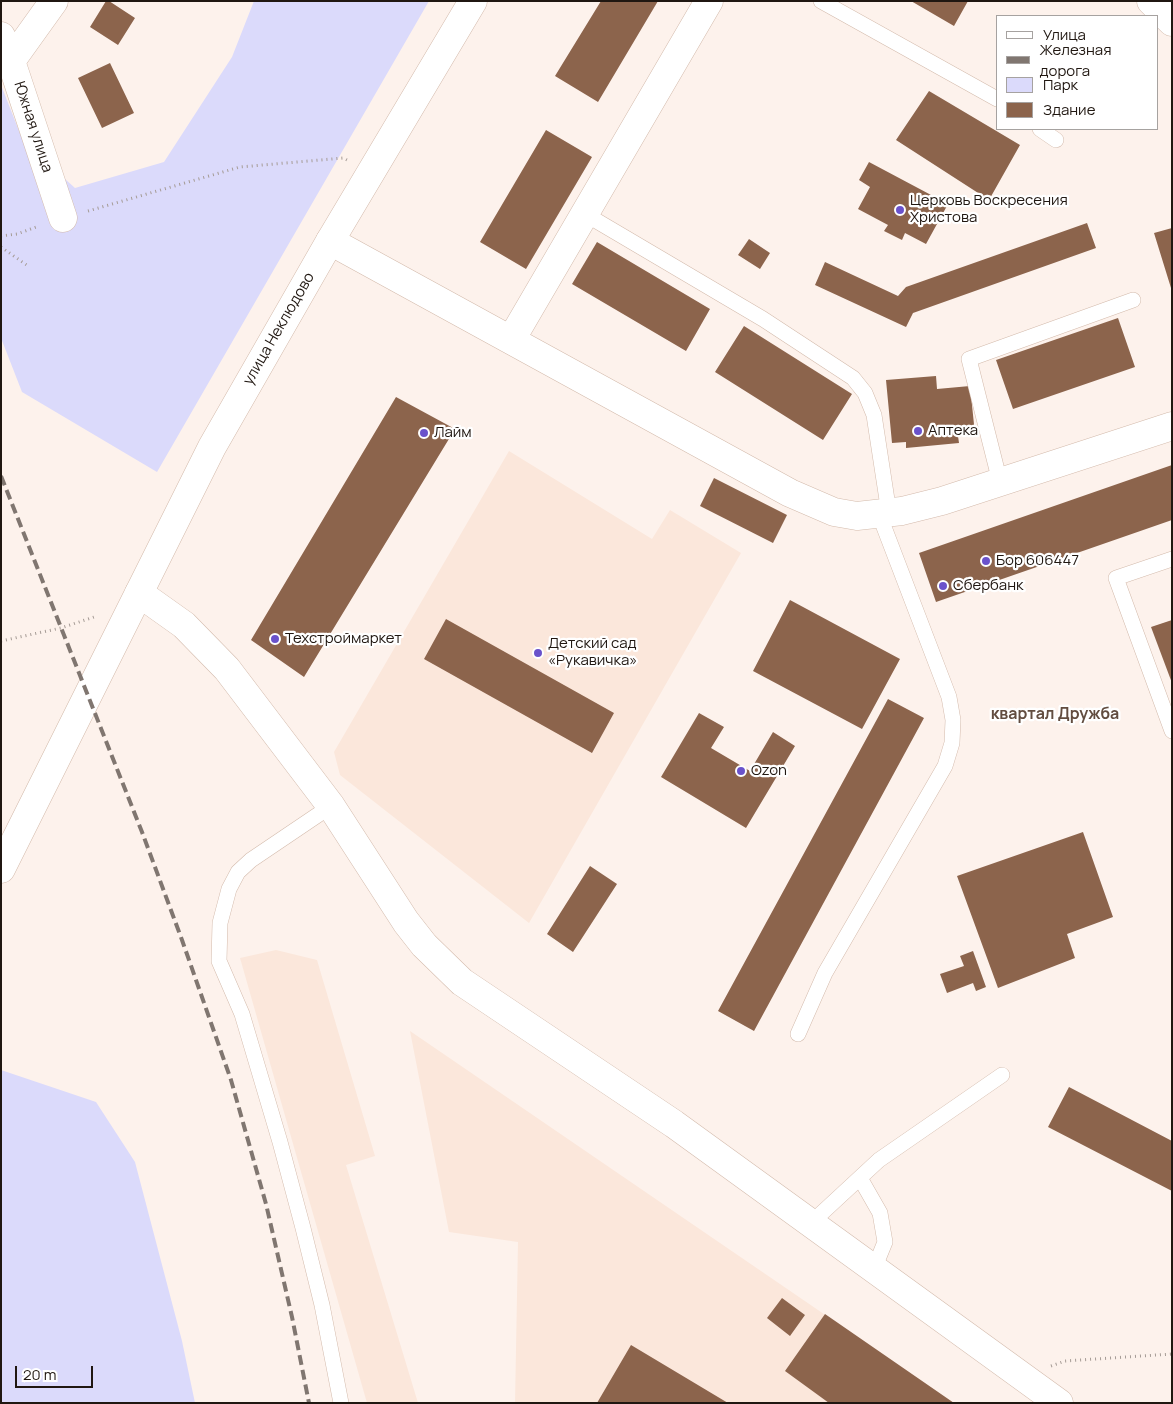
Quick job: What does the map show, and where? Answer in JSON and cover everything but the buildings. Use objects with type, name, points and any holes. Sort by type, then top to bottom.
[{"type":"street","points":[[6,48],[54,1]]},
{"type":"street","name":"улица Неклюдово","points":[[4,857],[212,447],[330,241],[473,1]]},
{"type":"street","points":[[511,340],[709,1]]},
{"type":"street","points":[[1151,1],[1172,22]]},
{"type":"street","name":"Южная улица","points":[[6,48],[63,218]]},
{"type":"street","points":[[330,241],[790,494],[834,512],[857,516],[902,511],[942,501],[1172,426]]},
{"type":"street","points":[[138,593],[184,625],[227,668],[331,806],[406,922],[424,945],[462,982],[674,1124],[1059,1403]]},
{"type":"lane","points":[[821,1],[996,98]]},
{"type":"lane","points":[[1041,130],[1056,140]]},
{"type":"lane","points":[[585,214],[762,319],[853,378],[865,393],[874,415],[884,513],[949,697],[953,720],[952,743],[945,766],[824,973],[798,1034]]},
{"type":"lane","points":[[1000,482],[969,359],[1133,300]]},
{"type":"lane","points":[[1172,559],[1116,578],[1172,731]]},
{"type":"lane","points":[[331,806],[251,860],[238,872],[228,889],[220,923],[219,961],[242,1014],[285,1162],[322,1305],[341,1403]]},
{"type":"lane","points":[[811,1222],[879,1160],[1002,1075]]},
{"type":"lane","points":[[860,1178],[880,1213],[885,1242],[874,1269]]},
{"type":"path","points":[[1,236],[17,234],[63,218],[240,167],[343,158],[373,170]]},
{"type":"path","points":[[1,247],[28,266]]},
{"type":"path","points":[[1,641],[61,628],[103,614],[124,623]]},
{"type":"path","points":[[1022,1376],[1065,1361],[1172,1354]]},
{"type":"shaded area","name":"Детский сад «Рукавичка»","points":[[509,451],[652,539],[670,510],[741,553],[529,923],[340,775],[334,752]]},
{"type":"shaded area","points":[[276,950],[317,960],[375,1156],[346,1165],[418,1403],[367,1403],[240,958]]},
{"type":"shaded area","points":[[410,1031],[954,1403],[515,1403],[518,1242],[449,1232]]},
{"type":"green space","points":[[254,1],[429,1],[157,472],[22,392],[1,338],[1,85],[23,141],[75,188],[164,162],[232,57]]},
{"type":"green space","points":[[1,1070],[96,1102],[135,1162],[182,1341],[195,1403],[1,1403]]},
{"type":"railway","points":[[1,476],[142,832],[231,1080],[266,1204],[292,1317],[309,1403]]},
{"type":"place","name":"Церковь Воскресения Христова","points":[[900,210]]},
{"type":"place","name":"Аптека","points":[[918,431]]},
{"type":"place","name":"Лайм","points":[[424,433]]},
{"type":"place","name":"Бор 606447","points":[[986,561]]},
{"type":"place","name":"Сбербанк","points":[[943,586]]},
{"type":"place","name":"Техстроймаркет","points":[[275,639]]},
{"type":"place","name":"Детский сад «Рукавичка»","points":[[538,653]]},
{"type":"place","name":"Ozon","points":[[741,771]]},
{"type":"district","name":"квартал Дружба","points":[[1055,715]]}]
